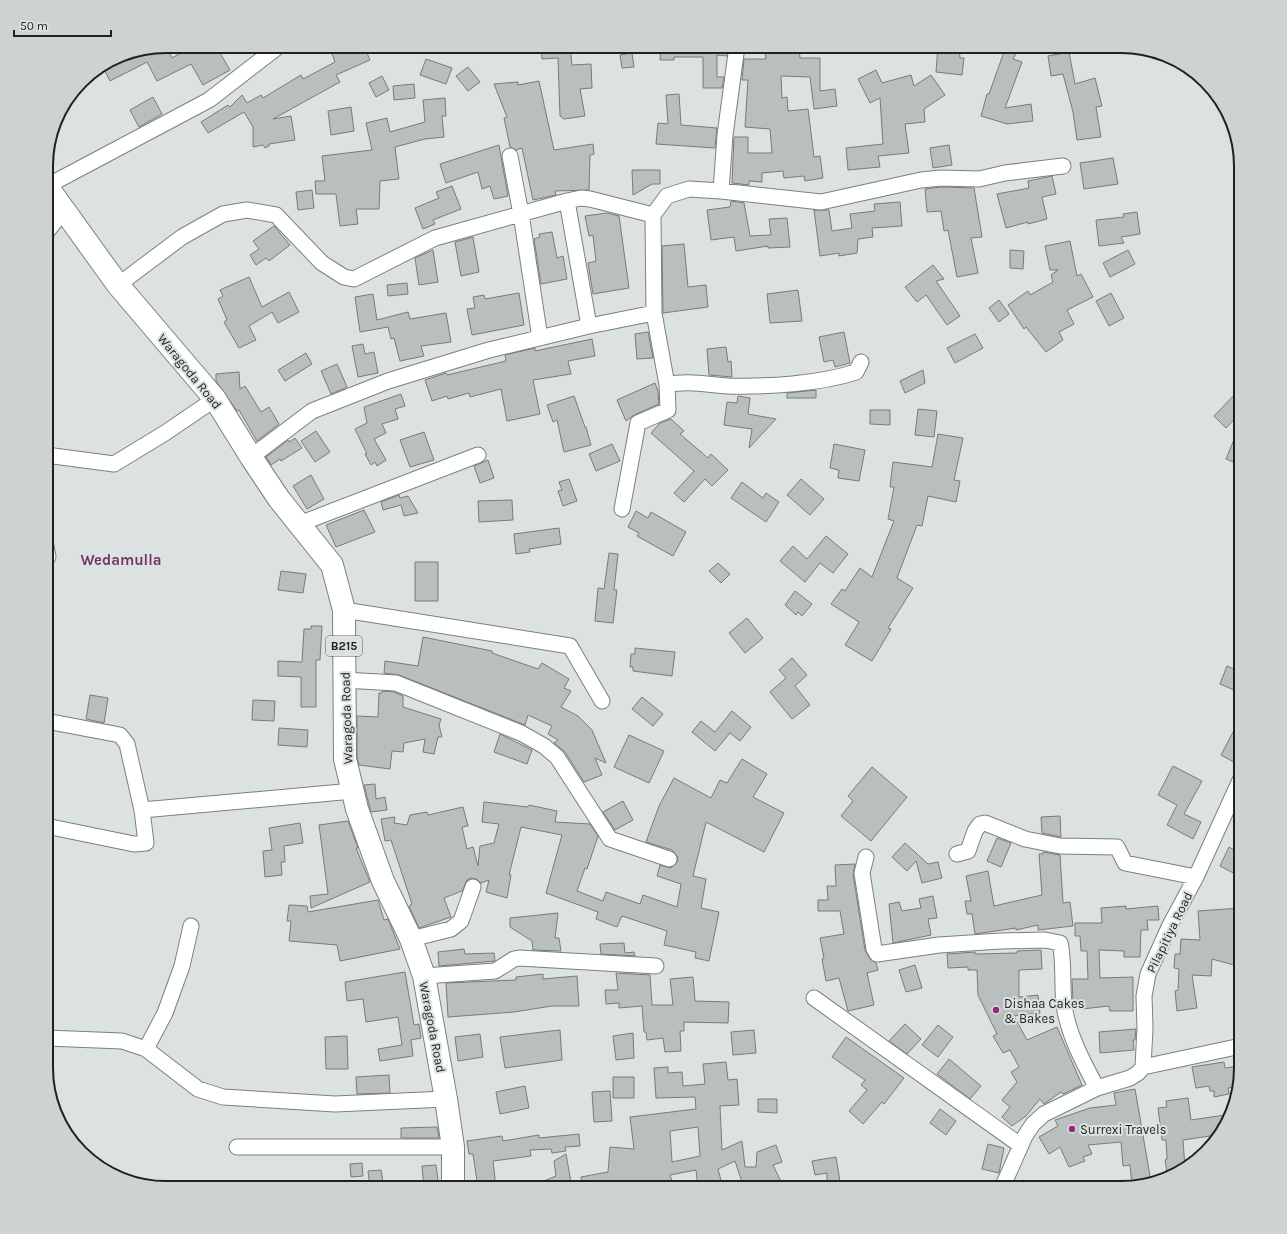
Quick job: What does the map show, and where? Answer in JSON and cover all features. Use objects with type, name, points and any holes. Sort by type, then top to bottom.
[{"type":"main road","name":"Waragoda Road","points":[[53,194],[118,285],[215,399],[251,458],[332,566],[344,610],[345,759],[357,810],[382,881],[411,939],[424,976],[453,1147],[453,1181]]},
{"type":"street","points":[[53,182],[209,100],[270,53]]},
{"type":"street","points":[[721,191],[725,135],[735,53]]},
{"type":"street","points":[[510,156],[521,214],[540,338]]},
{"type":"street","points":[[622,509],[638,423],[668,410],[667,385],[654,314],[653,215],[667,196],[689,190],[721,191],[821,202],[921,180],[941,178],[979,179],[1006,172],[1062,166]]},
{"type":"street","points":[[118,285],[182,237],[223,214],[247,210],[276,215],[322,263],[344,277],[354,279],[435,238],[581,198],[653,215]]},
{"type":"street","points":[[567,201],[589,326]]},
{"type":"street","points":[[53,224],[64,210]]},
{"type":"street","points":[[251,458],[312,411],[388,381],[489,350],[589,326],[654,314]]},
{"type":"street","points":[[667,385],[689,382],[713,386],[740,386],[836,378],[856,372],[861,362]]},
{"type":"street","points":[[53,456],[114,464],[165,433],[215,399]]},
{"type":"street","points":[[299,524],[478,455]]},
{"type":"street","points":[[344,610],[570,646],[602,701]]},
{"type":"street","points":[[344,680],[396,683],[521,733],[544,746],[557,757],[610,839],[669,859]]},
{"type":"street","points":[[53,722],[120,735],[127,744],[142,810],[146,843],[134,844],[53,827]]},
{"type":"street","points":[[142,810],[353,791]]},
{"type":"street","name":"Pilapitiya Road","points":[[1143,1067],[1145,1028],[1144,996],[1148,974],[1170,925],[1196,877],[1234,793]]},
{"type":"street","points":[[957,854],[968,851],[975,832],[980,824],[985,823],[1025,839],[1060,846],[1117,846],[1125,863],[1196,877]]},
{"type":"street","points":[[866,856],[862,866],[862,877],[874,949],[877,954],[939,945],[1001,941],[1045,940],[1060,943],[1062,984],[1068,1022],[1084,1063],[1097,1088]]},
{"type":"street","points":[[411,939],[451,929],[461,922],[473,887]]},
{"type":"street","points":[[146,1048],[165,1013],[182,966],[191,926]]},
{"type":"street","points":[[424,976],[495,971],[514,959],[519,958],[656,966]]},
{"type":"street","points":[[814,998],[1020,1145]]},
{"type":"street","points":[[53,1038],[122,1041],[146,1048],[198,1089],[223,1097],[336,1104],[446,1099]]},
{"type":"street","points":[[1005,1181],[1020,1145],[1033,1124],[1044,1114],[1097,1088],[1130,1078],[1143,1067],[1234,1048]]},
{"type":"street","points":[[237,1147],[453,1147]]},
{"type":"building","points":[[158,53],[170,53],[172,58],[181,53],[220,53],[230,70],[203,85],[191,64],[157,81],[147,62],[110,81],[105,71],[109,68],[130,59]]},
{"type":"building","points":[[332,53],[367,53],[370,60],[336,75],[340,82],[273,119],[291,116],[295,140],[269,144],[269,146],[265,148],[263,145],[253,147],[253,127],[244,112],[208,133],[201,122],[228,105],[230,107],[242,95],[247,103],[261,95],[263,98],[301,75],[303,79],[335,62]]},
{"type":"building","points":[[542,53],[571,53],[572,65],[591,64],[592,88],[580,89],[585,116],[564,119],[560,116],[558,58],[542,59]]},
{"type":"building","points":[[632,53],[634,67],[622,68],[620,55]]},
{"type":"building","points":[[660,53],[727,53],[727,56],[717,55],[717,77],[724,77],[722,88],[703,88],[703,57],[674,57],[674,60],[660,60]]},
{"type":"building","points":[[765,53],[800,53],[800,58],[820,58],[820,91],[835,89],[837,106],[814,109],[810,77],[781,76],[782,98],[787,97],[788,111],[808,109],[814,157],[820,156],[823,178],[805,181],[804,176],[784,178],[783,171],[762,173],[762,182],[749,181],[749,185],[732,183],[734,137],[748,137],[748,153],[772,153],[770,129],[745,127],[748,80],[742,80],[744,59],[766,59]]},
{"type":"building","points":[[937,53],[960,53],[960,58],[964,58],[962,75],[936,72]]},
{"type":"building","points":[[1004,53],[1016,53],[1013,59],[1022,62],[1005,108],[1031,104],[1033,121],[1007,124],[981,116],[987,94],[989,94]]},
{"type":"building","points":[[1069,53],[1075,84],[1095,78],[1102,106],[1096,107],[1101,137],[1077,140],[1073,112],[1063,74],[1051,76],[1048,56]]},
{"type":"building","points":[[426,59],[452,68],[446,84],[420,75]]},
{"type":"building","points":[[468,67],[480,82],[468,91],[456,76]]},
{"type":"building","points":[[876,70],[882,83],[911,75],[914,86],[931,75],[945,95],[924,109],[925,122],[905,124],[909,153],[878,156],[880,167],[848,170],[846,148],[883,144],[880,98],[870,103],[858,79]]},
{"type":"building","points":[[382,76],[389,90],[376,97],[369,83]]},
{"type":"building","points":[[539,81],[554,150],[593,144],[594,154],[590,155],[589,190],[555,191],[556,195],[533,200],[522,148],[516,150],[510,147],[504,118],[507,117],[494,84],[518,82],[518,85]]},
{"type":"building","points":[[414,84],[415,98],[394,100],[393,86]]},
{"type":"building","points":[[679,94],[681,125],[717,128],[715,148],[656,144],[658,123],[668,124],[666,95]]},
{"type":"building","points":[[153,97],[162,114],[139,127],[130,110]]},
{"type":"building","points":[[445,98],[446,116],[442,116],[444,137],[425,139],[395,147],[399,179],[380,181],[379,209],[356,209],[358,224],[340,226],[336,194],[316,194],[315,181],[325,181],[322,156],[372,150],[366,123],[387,118],[390,132],[425,122],[423,100]]},
{"type":"building","points":[[351,107],[354,131],[331,135],[328,111]]},
{"type":"building","points":[[499,145],[508,196],[494,199],[490,186],[482,189],[478,172],[446,183],[440,164]]},
{"type":"building","points":[[949,145],[952,165],[933,168],[930,148]]},
{"type":"building","points":[[1113,158],[1118,184],[1084,189],[1080,163]]},
{"type":"building","points":[[632,170],[660,170],[660,184],[652,184],[633,195]]},
{"type":"building","points":[[1052,176],[1056,194],[1042,197],[1047,219],[1006,228],[997,194],[1029,188],[1028,181]]},
{"type":"building","points":[[452,186],[461,209],[433,220],[435,224],[423,229],[415,208],[439,198],[436,192]]},
{"type":"building","points":[[941,187],[974,188],[982,237],[971,238],[978,273],[957,277],[948,230],[944,231],[941,211],[927,212],[925,189]]},
{"type":"building","points":[[312,190],[314,208],[298,210],[296,192]]},
{"type":"building","points":[[731,201],[744,203],[750,236],[771,235],[769,219],[787,218],[790,247],[768,248],[768,246],[736,251],[734,237],[711,240],[707,210],[730,207]]},
{"type":"building","points":[[900,202],[902,226],[872,228],[873,237],[858,239],[857,253],[839,256],[839,253],[820,256],[814,210],[829,210],[832,231],[852,228],[850,214],[875,211],[874,204]]},
{"type":"building","points":[[1137,212],[1140,234],[1121,237],[1124,243],[1099,246],[1096,220],[1124,217],[1123,214]]},
{"type":"building","points":[[607,213],[619,216],[629,288],[593,294],[588,263],[596,261],[593,235],[589,236],[585,216]]},
{"type":"building","points":[[274,226],[290,245],[269,261],[266,258],[256,265],[250,255],[259,249],[253,241]]},
{"type":"building","points":[[552,232],[557,258],[563,256],[567,279],[541,284],[534,239],[540,237],[539,234]]},
{"type":"building","points":[[473,237],[479,272],[461,276],[455,242]]},
{"type":"building","points":[[1070,241],[1077,276],[1081,274],[1093,297],[1067,310],[1074,324],[1059,332],[1063,340],[1046,352],[1026,327],[1024,329],[1008,305],[1028,291],[1030,295],[1053,282],[1051,275],[1058,270],[1050,270],[1045,246]]},
{"type":"building","points":[[684,244],[688,287],[706,285],[708,307],[663,313],[662,246]]},
{"type":"building","points":[[433,250],[438,282],[419,285],[415,258]]},
{"type":"building","points":[[1010,250],[1024,251],[1023,269],[1010,268]]},
{"type":"building","points":[[1128,250],[1135,264],[1110,277],[1103,263]]},
{"type":"building","points":[[933,265],[944,279],[936,281],[960,316],[947,325],[926,295],[917,302],[905,287]]},
{"type":"building","points":[[249,277],[262,307],[289,292],[299,312],[278,323],[272,312],[249,326],[256,340],[239,348],[224,322],[227,320],[218,299],[223,296],[220,290]]},
{"type":"building","points":[[407,283],[408,294],[388,296],[387,285]]},
{"type":"building","points":[[798,290],[802,321],[770,323],[767,294]]},
{"type":"building","points":[[519,293],[524,325],[472,335],[467,309],[475,308],[473,297],[484,295],[485,299]]},
{"type":"building","points":[[1111,293],[1124,318],[1109,326],[1096,301]]},
{"type":"building","points":[[373,294],[377,320],[408,312],[410,319],[446,313],[451,342],[421,346],[424,356],[400,361],[394,338],[391,339],[388,327],[360,332],[355,297]]},
{"type":"building","points":[[999,300],[1009,314],[999,322],[989,308]]},
{"type":"building","points":[[648,332],[653,358],[637,359],[635,334]]},
{"type":"building","points":[[844,332],[850,363],[835,367],[833,360],[824,362],[819,337]]},
{"type":"building","points":[[975,334],[983,348],[955,363],[947,348]]},
{"type":"building","points":[[592,339],[595,356],[568,361],[571,374],[533,380],[540,414],[507,421],[501,389],[470,397],[469,393],[448,399],[447,396],[432,401],[425,380],[446,373],[447,375],[506,361],[505,355],[535,348],[535,351]]},
{"type":"building","points":[[363,344],[365,354],[374,352],[378,373],[358,377],[352,346]]},
{"type":"building","points":[[726,347],[728,362],[731,361],[732,377],[709,375],[707,349]]},
{"type":"building","points":[[306,353],[312,364],[285,381],[278,370]]},
{"type":"building","points":[[337,364],[347,387],[331,394],[321,371]]},
{"type":"building","points":[[923,370],[925,383],[905,393],[900,381]]},
{"type":"building","points":[[239,372],[240,389],[245,386],[261,412],[269,407],[279,424],[257,441],[239,410],[237,411],[216,381],[216,374]]},
{"type":"building","points":[[655,383],[658,391],[659,404],[634,415],[626,421],[617,400]]},
{"type":"building","points":[[816,390],[816,398],[787,398],[787,393]]},
{"type":"building","points":[[401,394],[405,406],[395,409],[398,419],[382,424],[386,433],[374,439],[386,460],[377,466],[375,462],[371,465],[355,429],[367,423],[364,407]]},
{"type":"building","points":[[1234,395],[1234,419],[1226,428],[1214,416]]},
{"type":"building","points":[[574,396],[591,445],[564,452],[557,420],[553,422],[547,405]]},
{"type":"building","points":[[738,396],[750,398],[748,414],[776,419],[749,448],[752,429],[724,425],[727,402],[737,403]]},
{"type":"building","points":[[918,409],[937,411],[934,437],[915,435]]},
{"type":"building","points":[[870,410],[890,410],[890,425],[870,424]]},
{"type":"building","points":[[671,419],[684,431],[680,434],[708,458],[711,454],[728,470],[712,486],[705,479],[684,502],[674,493],[694,471],[651,433],[660,423]]},
{"type":"building","points":[[316,431],[330,452],[315,462],[301,441]]},
{"type":"building","points":[[424,432],[434,460],[410,467],[400,440]]},
{"type":"building","points":[[938,434],[963,438],[954,480],[960,481],[956,502],[928,496],[922,526],[917,525],[897,578],[913,588],[888,628],[891,629],[872,661],[845,645],[859,622],[831,604],[842,589],[845,591],[860,568],[872,577],[894,521],[888,519],[894,487],[890,487],[893,462],[932,467]]},
{"type":"building","points":[[295,438],[302,448],[281,461],[280,459],[271,465],[266,457],[288,440],[289,442]]},
{"type":"building","points":[[1234,440],[1234,462],[1226,459]]},
{"type":"building","points":[[612,444],[620,461],[596,471],[589,454]]},
{"type":"building","points":[[834,444],[865,450],[859,481],[838,478],[839,470],[830,468]]},
{"type":"building","points":[[488,460],[494,478],[480,483],[474,466]]},
{"type":"building","points":[[311,475],[324,499],[307,509],[293,486]]},
{"type":"building","points":[[569,479],[577,501],[563,506],[558,491],[562,490],[559,482]]},
{"type":"building","points":[[801,479],[824,499],[810,515],[787,495]]},
{"type":"building","points":[[742,482],[763,498],[766,493],[779,502],[766,522],[731,498]]},
{"type":"building","points":[[399,495],[400,498],[408,496],[418,513],[404,516],[401,505],[383,510],[381,502]]},
{"type":"building","points":[[512,500],[513,520],[479,522],[478,501]]},
{"type":"building","points":[[364,510],[375,532],[336,547],[326,525]]},
{"type":"building","points":[[636,511],[648,518],[651,512],[686,532],[673,556],[637,536],[639,533],[628,527]]},
{"type":"building","points":[[559,528],[561,544],[529,549],[530,552],[516,554],[514,534]]},
{"type":"building","points":[[826,536],[848,554],[833,573],[820,563],[805,582],[780,561],[793,546],[807,559]]},
{"type":"building","points":[[609,553],[618,554],[614,590],[617,590],[613,623],[595,621],[598,588],[604,589]]},
{"type":"building","points":[[415,562],[438,562],[438,601],[415,601]]},
{"type":"building","points":[[718,563],[730,574],[721,583],[709,571]]},
{"type":"building","points":[[281,571],[306,574],[303,593],[278,590]]},
{"type":"building","points":[[795,591],[812,604],[802,616],[798,612],[796,615],[785,605]]},
{"type":"building","points":[[747,618],[763,638],[745,653],[729,633]]},
{"type":"building","points":[[311,626],[322,626],[320,660],[316,660],[316,707],[301,707],[301,677],[278,676],[278,661],[302,662],[304,629],[311,629]]},
{"type":"building","points":[[423,637],[492,651],[492,653],[538,669],[542,663],[569,679],[564,688],[571,691],[561,707],[578,716],[592,730],[606,763],[595,758],[602,775],[584,782],[565,752],[554,743],[558,740],[548,734],[552,726],[528,715],[525,725],[399,675],[384,673],[385,661],[418,666]]},
{"type":"building","points":[[635,648],[675,652],[672,676],[633,671],[633,667],[630,667],[631,654],[635,654]]},
{"type":"building","points":[[792,658],[807,675],[795,686],[810,705],[792,719],[770,692],[786,678],[779,670]]},
{"type":"building","points":[[1227,666],[1234,669],[1234,690],[1220,684]]},
{"type":"building","points":[[382,691],[394,692],[403,696],[403,707],[441,719],[439,725],[442,737],[438,737],[434,754],[423,752],[425,739],[404,743],[403,752],[392,751],[390,769],[359,765],[357,757],[357,716],[378,717],[379,693],[382,693]]},
{"type":"building","points":[[90,695],[108,698],[104,723],[86,719]]},
{"type":"building","points":[[642,697],[663,714],[653,726],[632,709]]},
{"type":"building","points":[[253,700],[275,701],[274,721],[252,720]]},
{"type":"building","points":[[732,711],[751,727],[740,741],[730,733],[715,751],[692,732],[701,721],[715,732]]},
{"type":"building","points":[[279,728],[308,730],[307,747],[278,745]]},
{"type":"building","points":[[1233,732],[1234,732],[1234,762],[1221,755]]},
{"type":"building","points":[[500,734],[532,750],[527,764],[494,752]]},
{"type":"building","points":[[629,735],[664,751],[649,783],[614,767]]},
{"type":"building","points":[[742,759],[767,774],[753,797],[784,813],[764,852],[706,822],[693,876],[706,879],[701,908],[719,912],[709,961],[695,958],[696,952],[664,945],[667,931],[622,916],[617,927],[596,919],[598,912],[546,893],[562,835],[521,827],[509,875],[511,875],[507,898],[486,892],[489,880],[481,883],[476,879],[471,878],[467,880],[462,891],[444,898],[451,917],[419,928],[409,906],[412,904],[391,840],[385,841],[381,819],[395,817],[394,823],[407,825],[410,815],[427,812],[428,815],[463,807],[468,826],[462,827],[467,849],[473,847],[478,866],[480,846],[494,843],[499,824],[482,822],[484,802],[528,807],[529,805],[557,811],[555,822],[590,824],[598,836],[587,869],[585,868],[577,891],[603,901],[606,892],[640,904],[643,895],[677,907],[681,884],[657,876],[660,865],[671,868],[677,862],[678,857],[672,850],[646,842],[659,806],[674,778],[711,798],[720,780],[727,783]]},
{"type":"building","points":[[1173,766],[1202,781],[1184,814],[1201,822],[1193,839],[1167,825],[1177,805],[1158,795]]},
{"type":"building","points":[[872,767],[907,797],[871,841],[841,816],[853,801],[848,796]]},
{"type":"building","points":[[375,784],[376,799],[385,797],[387,810],[371,812],[364,785]]},
{"type":"building","points":[[623,801],[633,820],[615,830],[603,812]]},
{"type":"building","points":[[1060,816],[1061,837],[1042,833],[1041,817]]},
{"type":"building","points":[[348,821],[358,848],[356,848],[370,882],[311,908],[310,896],[328,894],[319,825]]},
{"type":"building","points":[[300,823],[303,843],[284,846],[285,862],[281,862],[282,875],[265,877],[263,851],[272,850],[269,828]]},
{"type":"building","points":[[997,838],[1011,843],[1001,867],[987,861]]},
{"type":"building","points":[[905,843],[928,864],[938,862],[942,878],[922,883],[916,861],[907,871],[892,857]]},
{"type":"building","points":[[1229,847],[1234,850],[1234,873],[1220,866]]},
{"type":"building","points":[[1043,852],[1060,855],[1063,903],[1070,902],[1073,926],[1038,930],[1038,925],[1016,930],[1016,928],[975,934],[972,914],[967,914],[965,901],[971,901],[966,876],[988,871],[994,906],[1042,895],[1039,854],[1043,854]]},
{"type":"building","points":[[855,864],[853,874],[865,950],[870,959],[876,963],[878,970],[867,973],[874,1005],[848,1011],[839,978],[826,981],[820,938],[844,934],[840,911],[818,911],[818,900],[828,900],[827,886],[836,886],[835,865]]},
{"type":"building","points":[[933,896],[937,918],[928,919],[931,935],[893,943],[889,904],[899,902],[902,911],[921,908],[919,899]]},
{"type":"building","points":[[378,900],[384,920],[388,919],[400,949],[340,961],[337,945],[289,941],[291,921],[287,921],[289,905],[307,906],[308,912]]},
{"type":"building","points":[[1126,906],[1126,909],[1158,906],[1159,920],[1147,920],[1148,930],[1141,930],[1140,957],[1124,957],[1124,951],[1099,950],[1100,978],[1133,977],[1133,1011],[1110,1011],[1109,1006],[1082,1009],[1082,1002],[1073,1002],[1072,979],[1088,979],[1087,951],[1081,951],[1080,936],[1075,936],[1075,923],[1102,923],[1101,908]]},
{"type":"building","points":[[1234,908],[1234,965],[1212,959],[1211,976],[1192,975],[1197,1008],[1177,1011],[1175,991],[1178,990],[1179,969],[1174,968],[1175,954],[1180,954],[1181,939],[1200,940],[1198,911]]},
{"type":"building","points":[[558,913],[555,938],[559,938],[561,951],[533,950],[532,941],[510,927],[510,918]]},
{"type":"building","points":[[624,943],[625,953],[634,952],[635,956],[601,954],[600,944]]},
{"type":"building","points":[[464,949],[465,954],[494,953],[495,961],[439,966],[438,952]]},
{"type":"building","points":[[1041,950],[1042,969],[1019,970],[1019,997],[1038,995],[1040,1013],[1014,1016],[1027,1040],[1057,1027],[1082,1085],[1063,1094],[1061,1092],[1044,1104],[1040,1099],[1026,1116],[1012,1126],[1002,1117],[1010,1107],[1002,1100],[1017,1082],[1011,1072],[1019,1067],[1010,1050],[1003,1053],[993,1036],[997,1034],[978,995],[977,970],[968,970],[968,967],[948,968],[947,954],[975,952],[975,954],[1017,953],[1017,951]]},
{"type":"building","points":[[915,965],[922,988],[906,992],[899,970]]},
{"type":"building","points":[[405,972],[414,1025],[419,1024],[421,1038],[411,1040],[413,1056],[380,1061],[378,1049],[402,1045],[398,1017],[366,1022],[363,999],[347,1001],[345,982]]},
{"type":"building","points":[[616,973],[650,975],[652,1005],[673,1005],[670,979],[693,977],[695,1001],[729,1002],[728,1023],[684,1022],[684,1031],[680,1031],[681,1051],[665,1052],[663,1038],[647,1040],[646,1032],[644,1032],[642,1006],[619,1008],[619,1003],[606,1004],[605,990],[618,990]]},
{"type":"building","points":[[543,974],[543,979],[577,976],[579,1006],[552,1006],[514,1012],[448,1017],[446,983],[516,980],[516,977]]},
{"type":"building","points":[[905,1024],[921,1039],[907,1054],[889,1041]]},
{"type":"building","points":[[938,1025],[953,1037],[938,1057],[922,1045]]},
{"type":"building","points":[[1136,1029],[1135,1040],[1133,1040],[1134,1050],[1100,1053],[1099,1032]]},
{"type":"building","points":[[560,1030],[562,1060],[505,1068],[500,1037]]},
{"type":"building","points":[[754,1030],[756,1053],[733,1055],[731,1032]]},
{"type":"building","points":[[633,1033],[634,1058],[616,1060],[613,1036]]},
{"type":"building","points":[[480,1034],[483,1057],[458,1061],[455,1037]]},
{"type":"building","points":[[347,1036],[348,1069],[326,1069],[325,1037]]},
{"type":"building","points":[[846,1037],[904,1078],[884,1104],[882,1102],[863,1124],[849,1111],[867,1090],[861,1085],[865,1080],[832,1057]]},
{"type":"building","points":[[949,1059],[981,1086],[970,1099],[937,1074]]},
{"type":"building","points":[[726,1062],[728,1080],[737,1079],[739,1105],[720,1106],[722,1150],[742,1141],[745,1167],[756,1167],[757,1152],[776,1145],[782,1162],[773,1165],[781,1181],[742,1181],[735,1161],[718,1169],[721,1181],[697,1181],[696,1170],[670,1175],[672,1181],[582,1181],[581,1177],[608,1172],[610,1147],[634,1149],[630,1117],[696,1109],[695,1097],[656,1098],[654,1068],[668,1067],[668,1073],[682,1072],[683,1086],[705,1084],[703,1064]],"holes":[[[698,1127],[700,1156],[672,1162],[670,1131]]]},
{"type":"building","points":[[1224,1062],[1225,1068],[1234,1067],[1232,1088],[1228,1088],[1229,1094],[1214,1097],[1214,1091],[1210,1091],[1209,1086],[1196,1088],[1192,1067]]},
{"type":"building","points":[[389,1075],[390,1093],[357,1094],[356,1077]]},
{"type":"building","points":[[613,1077],[634,1077],[634,1098],[613,1098]]},
{"type":"building","points":[[525,1086],[529,1108],[500,1114],[496,1092]]},
{"type":"building","points":[[1135,1089],[1150,1177],[1131,1181],[1130,1165],[1123,1166],[1121,1142],[1088,1145],[1092,1154],[1083,1157],[1085,1161],[1069,1167],[1060,1147],[1049,1154],[1039,1137],[1058,1126],[1055,1120],[1090,1108],[1116,1105],[1114,1093]]},
{"type":"building","points":[[610,1091],[612,1121],[594,1122],[592,1092]]},
{"type":"building","points":[[1188,1098],[1191,1120],[1223,1115],[1212,1136],[1183,1140],[1185,1162],[1167,1171],[1165,1160],[1167,1159],[1166,1140],[1162,1140],[1158,1108],[1167,1107],[1166,1101]]},
{"type":"building","points":[[758,1099],[777,1099],[777,1113],[758,1112]]},
{"type":"building","points":[[940,1109],[956,1121],[946,1135],[930,1123]]},
{"type":"building","points":[[437,1127],[439,1138],[401,1138],[401,1128]]},
{"type":"building","points":[[579,1134],[580,1146],[565,1147],[566,1151],[552,1153],[551,1149],[530,1150],[531,1156],[493,1161],[495,1181],[477,1181],[473,1154],[469,1154],[467,1141],[502,1136],[503,1141],[539,1135],[539,1138]]},
{"type":"building","points":[[988,1144],[1004,1148],[999,1173],[982,1169]]},
{"type":"building","points":[[566,1154],[571,1181],[544,1181],[556,1176],[554,1161]]},
{"type":"building","points":[[836,1157],[840,1181],[827,1181],[827,1173],[815,1175],[812,1161]]},
{"type":"building","points":[[362,1163],[363,1176],[351,1177],[350,1164]]},
{"type":"building","points":[[436,1165],[438,1181],[423,1181],[422,1166]]},
{"type":"building","points":[[381,1170],[383,1181],[369,1181],[368,1171]]},
{"type":"place","name":"Dishaa Cakes & Bakes","points":[[996,1010]]},
{"type":"place","name":"Surrexi Travels","points":[[1072,1129]]},
{"type":"district","name":"Wedamulla","points":[[121,560]]}]
